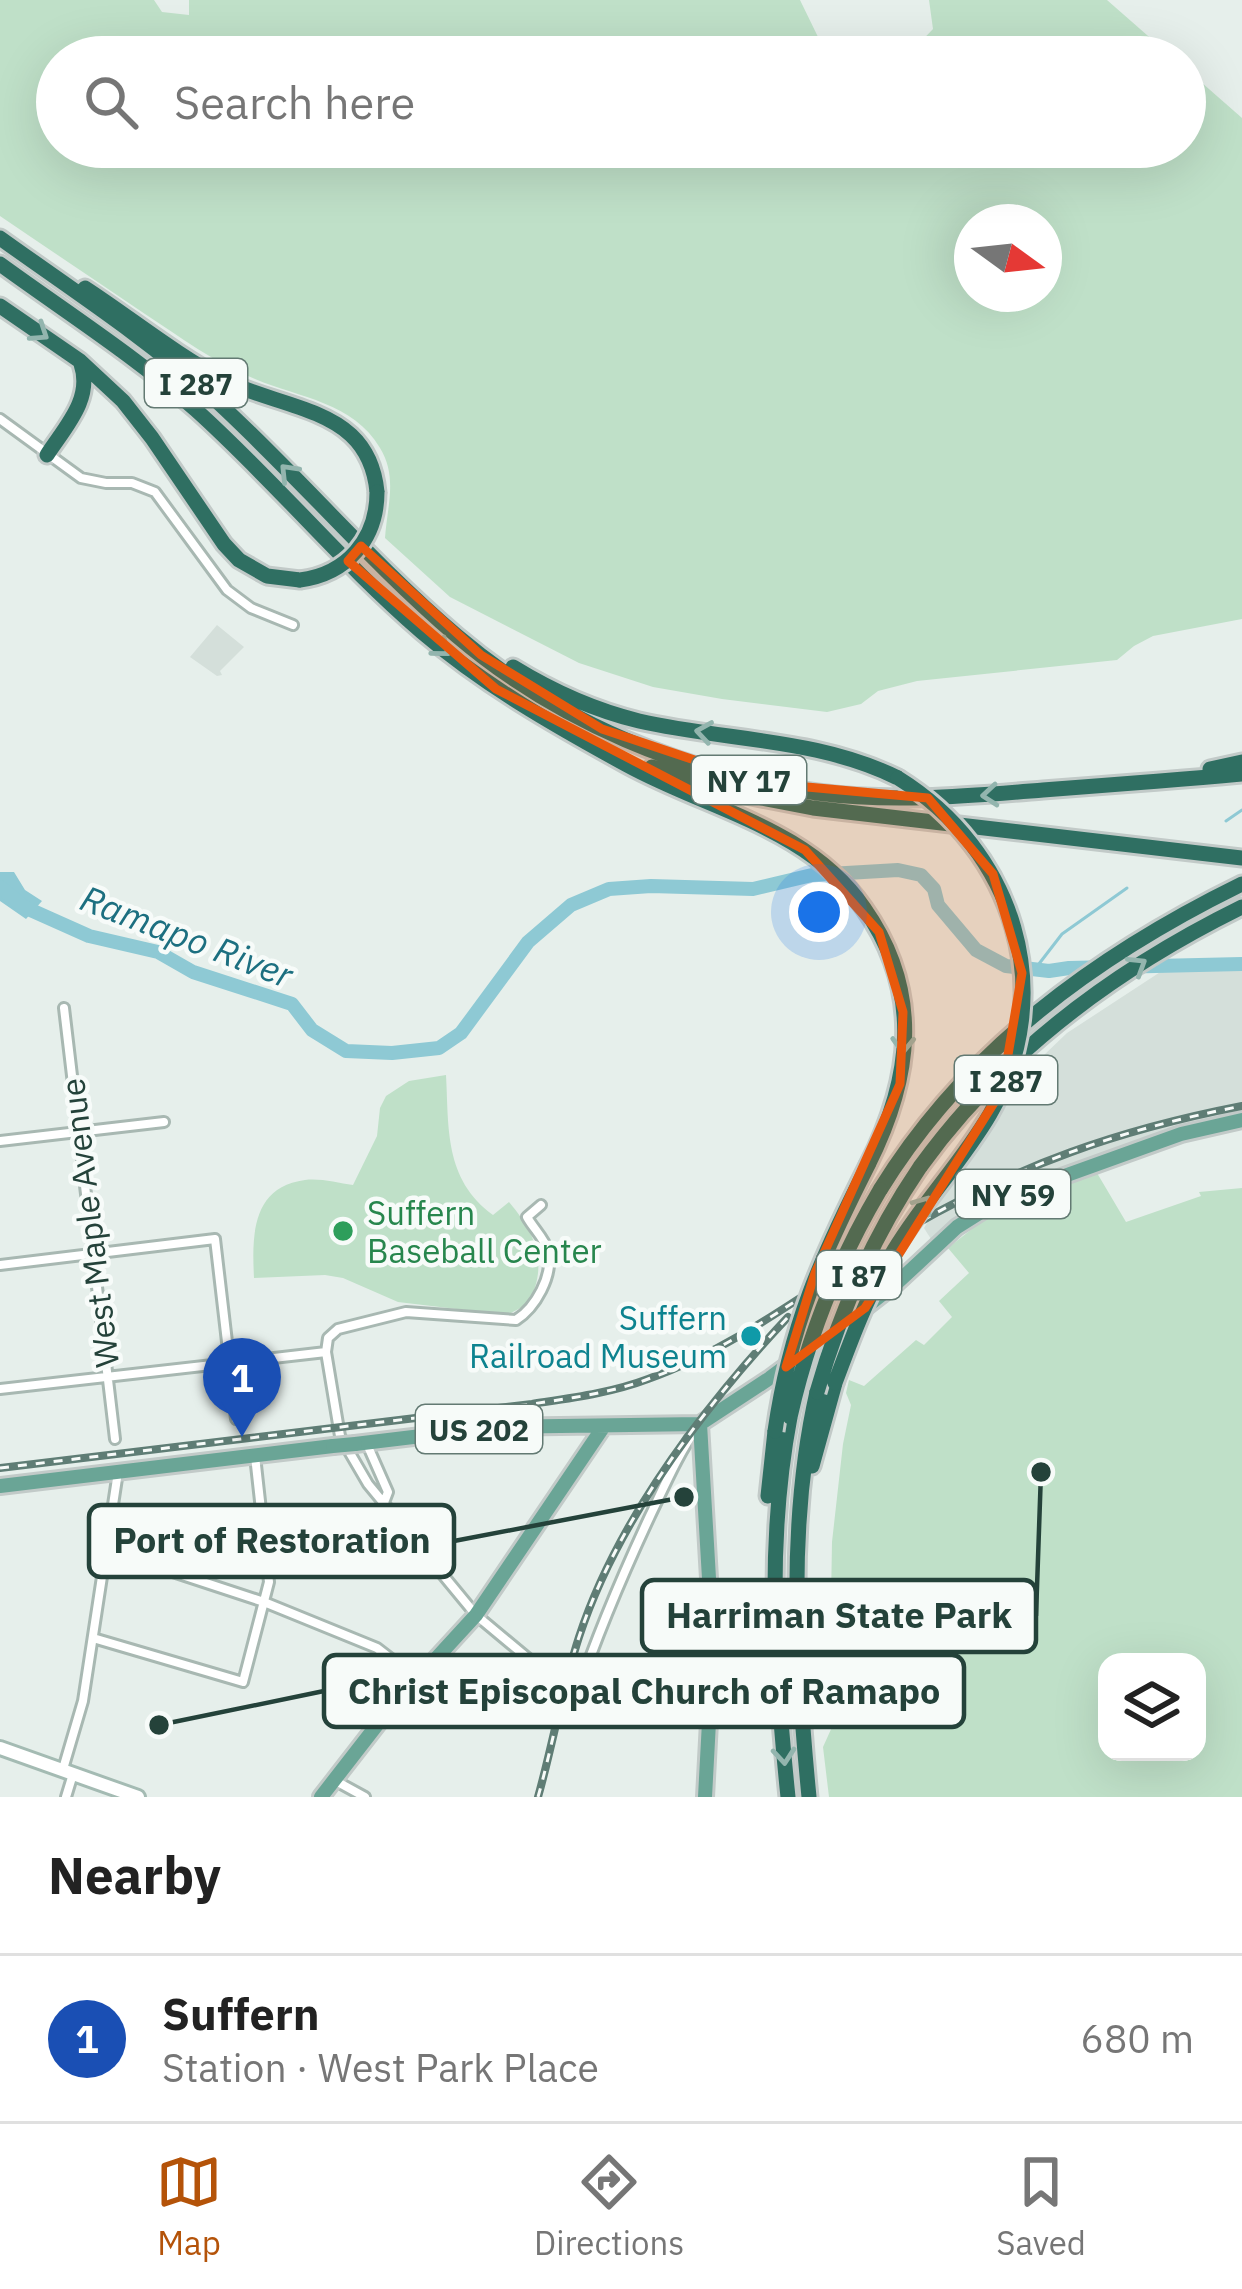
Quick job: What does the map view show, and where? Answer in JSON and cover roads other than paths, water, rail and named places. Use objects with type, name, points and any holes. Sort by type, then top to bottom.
[{"type":"highway","points":[[0,237],[226,381],[351,435],[365,453],[377,492],[372,526],[358,550],[331,572],[300,580],[267,576],[245,566],[123,401],[80,361],[0,306]]},
{"type":"highway","name":"I 287","points":[[0,237],[208,394],[434,616],[522,673],[599,709],[661,725],[834,753],[868,764],[938,806],[986,862],[1016,930],[1021,959],[1021,1017],[1012,1062],[981,1128],[889,1258],[860,1318],[820,1435],[797,1546]]},
{"type":"highway","name":"I 287","points":[[0,266],[143,366],[196,410],[446,652],[514,700],[644,774],[792,842],[836,875],[879,932],[901,998],[904,1054],[896,1100],[822,1258],[785,1370],[767,1529],[776,1630]]},
{"type":"highway","points":[[47,455],[79,406],[85,380],[80,361]]},
{"type":"highway","points":[[79,406],[102,393],[123,401]]},
{"type":"highway","name":"NY 17","points":[[434,616],[506,674],[577,716],[654,751],[735,776],[817,793],[903,799],[964,797],[1242,774]]},
{"type":"highway","name":"NY 17","points":[[603,751],[703,784],[787,804],[1242,858]]},
{"type":"highway","points":[[1106,785],[1242,762]]},
{"type":"highway","name":"I 87","points":[[788,1797],[776,1630],[777,1501],[805,1357],[843,1258],[915,1138],[999,1044],[1063,990],[1151,932],[1242,884]]},
{"type":"highway","name":"I 87","points":[[808,1797],[797,1546],[806,1449],[817,1392],[862,1267],[920,1167],[999,1073],[1080,1005],[1198,929],[1242,907]]},
{"type":"main road","name":"NY 59","points":[[700,1424],[884,1294],[957,1227],[985,1208],[1181,1134],[1242,1120]]},
{"type":"main road","name":"US 202","points":[[0,1486],[494,1427],[700,1424]]},
{"type":"main road","points":[[700,1424],[713,1647],[705,1797]]},
{"type":"main road","points":[[321,1797],[359,1744],[476,1615],[604,1426]]},
{"type":"street","points":[[0,419],[81,478],[132,483],[155,492],[227,590],[251,608],[293,625]]},
{"type":"street","name":"West Maple Avenue","points":[[64,1008],[115,1439]]},
{"type":"street","points":[[0,1141],[164,1122]]},
{"type":"street","points":[[541,1205],[527,1217],[549,1253],[546,1275],[529,1312],[516,1320],[406,1312],[338,1329],[328,1338],[326,1352],[340,1436],[383,1504],[476,1615],[590,1710],[608,1715],[711,1707]]},
{"type":"street","points":[[0,1265],[215,1239],[236,1419]]},
{"type":"street","points":[[0,1389],[326,1352]]},
{"type":"street","points":[[576,1697],[624,1571],[680,1454],[700,1424]]},
{"type":"street","points":[[361,1443],[388,1492],[383,1504]]},
{"type":"street","points":[[93,1638],[239,1681],[269,1582],[255,1456]]},
{"type":"street","points":[[66,1797],[118,1471]]},
{"type":"street","points":[[106,1550],[264,1601],[377,1648],[417,1679]]},
{"type":"street","points":[[0,1748],[138,1797]]},
{"type":"street","points":[[333,1780],[365,1797]]},
{"type":"water","points":[[0,872],[14,872],[25,890],[42,901],[26,919],[0,901]]},
{"type":"waterway","points":[[1226,821],[1242,810]]},
{"type":"waterway","name":"Ramapo River","points":[[0,887],[24,907],[89,936],[158,952],[193,972],[292,1004],[312,1030],[346,1051],[439,1048],[461,1033],[528,942],[571,905],[609,889],[753,889],[812,875],[898,870],[921,875],[934,889],[938,905],[976,950],[1006,966],[1049,971],[1242,964]]},
{"type":"waterway","points":[[1035,969],[1062,934],[1127,888]]},
{"type":"railway","points":[[0,1468],[532,1404],[634,1384],[717,1348],[909,1228],[990,1186],[1070,1152],[1153,1126],[1242,1106]]},
{"type":"railway","points":[[538,1797],[579,1637],[616,1549],[695,1426],[788,1317]]},
{"type":"place","name":"Suffern Baseball Center","points":[[343,1231]]},
{"type":"place","name":"Suffern Railroad Museum","points":[[751,1336]]},
{"type":"place","name":"Suffern","points":[[242,1437]]},
{"type":"place","name":"Harriman State Park","points":[[1041,1472]]},
{"type":"place","name":"Port of Restoration","points":[[684,1497]]},
{"type":"place","name":"Christ Episcopal Church of Ramapo","points":[[159,1725]]}]
